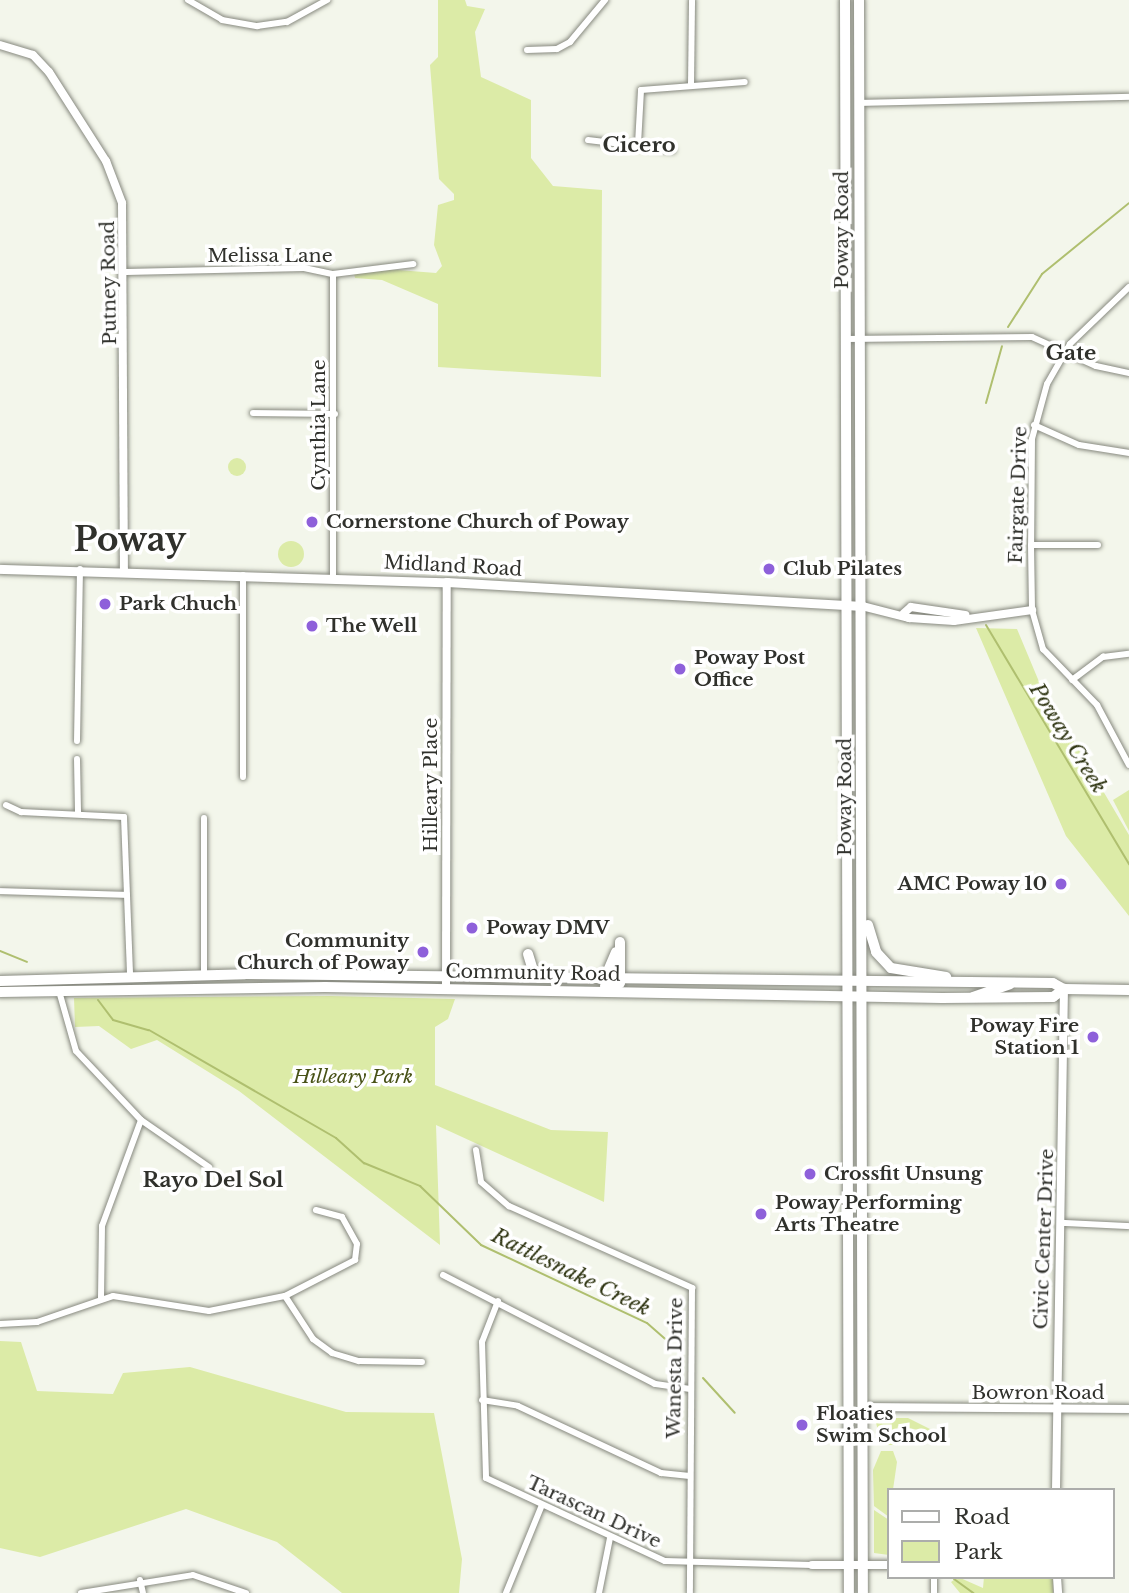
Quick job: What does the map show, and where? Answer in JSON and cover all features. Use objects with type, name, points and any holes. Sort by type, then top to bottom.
[{"type":"main road","points":[[848,0],[860,103]]},
{"type":"main road","name":"Poway Road","points":[[848,0],[846,194],[849,1593]]},
{"type":"main road","name":"Poway Road","points":[[859,0],[864,893],[863,1593]]},
{"type":"main road","points":[[846,117],[859,192]]},
{"type":"main road","points":[[846,194],[854,198],[859,244]]},
{"type":"main road","points":[[847,439],[853,493],[861,500]]},
{"type":"main road","points":[[848,495],[855,501],[861,556]]},
{"type":"main road","name":"Midland Road","points":[[0,569],[333,577],[862,606]]},
{"type":"main road","points":[[847,734],[854,791],[863,804]]},
{"type":"main road","points":[[848,802],[858,813],[863,876]]},
{"type":"main road","points":[[864,893],[872,945],[891,968],[991,982]]},
{"type":"main road","points":[[534,990],[616,986],[621,978],[620,942],[606,978]]},
{"type":"main road","points":[[528,954],[535,977]]},
{"type":"main road","points":[[152,988],[202,981],[204,974]]},
{"type":"main road","points":[[204,987],[244,981],[245,974]]},
{"type":"main road","name":"Community Road","points":[[0,981],[245,974],[848,983],[991,982],[1064,989],[1129,990]]},
{"type":"main road","points":[[88,990],[126,982],[130,976]]},
{"type":"main road","points":[[59,991],[101,977]]},
{"type":"main road","points":[[643,993],[646,985],[694,979]]},
{"type":"main road","points":[[685,993],[731,987],[734,980]]},
{"type":"main road","points":[[973,997],[1014,983]]},
{"type":"main road","name":"Community Road","points":[[0,992],[204,987],[534,990],[848,997],[1053,997],[1064,989]]},
{"type":"main road","points":[[848,1108],[856,1118],[862,1178]]},
{"type":"main road","points":[[849,1189],[855,1242],[863,1247]]},
{"type":"main road","points":[[849,1249],[856,1254],[863,1312]]},
{"type":"main road","points":[[849,1341],[856,1345],[863,1381]]},
{"type":"main road","points":[[849,1360],[856,1402],[863,1407]]},
{"type":"main road","points":[[849,1470],[856,1472],[863,1513]]},
{"type":"street","points":[[188,0],[222,20],[257,26],[287,22],[327,0]]},
{"type":"street","points":[[527,50],[570,42],[605,0]]},
{"type":"street","points":[[691,85],[692,0]]},
{"type":"street","name":"Putney Road","points":[[0,45],[40,61],[106,161],[122,203],[126,272],[124,571]]},
{"type":"street","points":[[638,144],[641,90],[745,82]]},
{"type":"street","points":[[860,103],[1129,97]]},
{"type":"street","points":[[588,140],[672,150]]},
{"type":"street","name":"Melissa Lane","points":[[126,272],[304,268],[334,274],[414,264]]},
{"type":"street","name":"Cynthia Lane","points":[[333,577],[334,274]]},
{"type":"street","name":"Fairgate Drive","points":[[1129,287],[1065,351],[1034,425],[1031,545],[1032,610],[1049,659],[1097,705],[1129,765]]},
{"type":"street","points":[[847,339],[1014,335],[1129,373]]},
{"type":"street","points":[[254,413],[335,414]]},
{"type":"street","points":[[1034,425],[1079,445],[1129,453]]},
{"type":"street","points":[[1031,545],[1098,545]]},
{"type":"street","points":[[77,741],[80,569]]},
{"type":"street","points":[[243,575],[243,777]]},
{"type":"street","name":"Hilleary Place","points":[[446,989],[447,582]]},
{"type":"street","name":"Midland Road","points":[[862,606],[904,613],[911,607],[965,615],[1032,610]]},
{"type":"street","points":[[1072,680],[1103,657],[1129,654]]},
{"type":"street","points":[[77,759],[78,813]]},
{"type":"street","points":[[6,805],[21,812],[124,817],[130,976]]},
{"type":"street","points":[[204,818],[204,974]]},
{"type":"street","points":[[0,891],[127,895]]},
{"type":"street","name":"Civic Center Drive","points":[[1056,1488],[1056,1258],[1063,1223],[1064,989]]},
{"type":"street","points":[[59,991],[75,1051],[141,1120],[209,1167]]},
{"type":"street","points":[[102,1298],[102,1226],[141,1120]]},
{"type":"street","name":"Wanesta Drive","points":[[476,1150],[481,1182],[509,1206],[690,1285],[690,1593]]},
{"type":"street","points":[[0,1324],[37,1322],[102,1298],[209,1311],[285,1296],[355,1260],[357,1244],[342,1217],[316,1210]]},
{"type":"street","points":[[1063,1223],[1129,1226]]},
{"type":"street","points":[[443,1275],[655,1384],[691,1389]]},
{"type":"street","points":[[285,1296],[313,1339],[332,1353],[359,1361],[422,1362]]},
{"type":"street","points":[[498,1301],[482,1339],[482,1400],[518,1406],[661,1473],[690,1476]]},
{"type":"street","name":"Tarascan Drive","points":[[482,1400],[483,1476],[610,1538],[665,1561],[863,1566]]},
{"type":"street","name":"Bowron Road","points":[[863,1407],[1129,1409]]},
{"type":"street","points":[[506,1593],[542,1505]]},
{"type":"street","points":[[600,1593],[610,1538]]},
{"type":"street","points":[[863,1566],[888,1565]]},
{"type":"street","points":[[81,1593],[140,1580],[193,1576],[246,1593]]},
{"type":"street","points":[[140,1580],[143,1593]]},
{"type":"green space","points":[[438,0],[465,0],[467,6],[485,9],[475,32],[481,77],[531,100],[531,158],[553,186],[602,190],[601,377],[438,367],[438,304],[382,280],[355,278],[354,273],[385,269],[436,273],[442,266],[434,245],[438,205],[454,200],[454,194],[439,179],[430,65],[438,57]]},
{"type":"green space","points":[[233,458],[241,458],[246,467],[244,474],[233,476],[228,471],[228,463]]},
{"type":"green space","points":[[291,541],[300,545],[304,554],[300,563],[291,567],[282,563],[278,554],[282,545]]},
{"type":"green space","points":[[976,628],[1017,629],[1040,684],[1129,835],[1129,916],[1066,836]]},
{"type":"green space","points":[[1129,790],[1129,831],[1113,800]]},
{"type":"green space","name":"Hilleary Park","points":[[330,996],[455,999],[448,1019],[435,1027],[435,1085],[551,1130],[608,1132],[604,1202],[436,1125],[440,1245],[239,1091],[157,1040],[131,1049],[99,1026],[75,1027],[74,998]]},
{"type":"green space","points":[[0,1341],[21,1342],[37,1391],[113,1394],[123,1373],[190,1367],[346,1412],[434,1413],[462,1559],[459,1593],[342,1593],[277,1542],[186,1509],[40,1557],[0,1548]]},
{"type":"green space","points":[[875,1418],[908,1418],[940,1434],[898,1426],[893,1445],[881,1445]]},
{"type":"green space","points":[[881,1451],[893,1451],[897,1462],[893,1488],[888,1488],[888,1516],[874,1506],[873,1470]]},
{"type":"green space","points":[[874,1510],[888,1519],[888,1555],[874,1553]]},
{"type":"green space","points":[[963,1579],[983,1588],[984,1579],[1053,1579],[1053,1593],[960,1593],[951,1582]]},
{"type":"waterway","points":[[1008,327],[1042,274],[1129,203]]},
{"type":"waterway","points":[[986,403],[1002,346]]},
{"type":"waterway","name":"Poway Creek","points":[[986,625],[1129,864]]},
{"type":"waterway","name":"Rattlesnake Creek","points":[[0,951],[27,962]]},
{"type":"waterway","name":"Rattlesnake Creek","points":[[98,1000],[113,1020],[149,1030],[336,1138],[364,1163],[420,1186],[481,1245],[647,1323],[680,1352]]},
{"type":"waterway","name":"Rattlesnake Creek","points":[[703,1378],[735,1413]]},
{"type":"waterway","name":"Rattlesnake Creek","points":[[954,1579],[973,1593]]},
{"type":"place","name":"Cornerstone Church of Poway","points":[[312,522]]},
{"type":"place","name":"Club Pilates","points":[[769,569]]},
{"type":"place","name":"Park Chuch","points":[[105,604]]},
{"type":"place","name":"The Well","points":[[312,626]]},
{"type":"place","name":"Poway Post Office","points":[[680,669]]},
{"type":"place","name":"AMC Poway 10","points":[[1061,884]]},
{"type":"place","name":"Poway DMV","points":[[472,928]]},
{"type":"place","name":"Community Church of Poway","points":[[423,952]]},
{"type":"place","name":"Poway Fire Station 1","points":[[1093,1037]]},
{"type":"place","name":"Crossfit Unsung","points":[[810,1174]]},
{"type":"place","name":"Poway Performing Arts Theatre","points":[[761,1214]]},
{"type":"place","name":"Floaties Swim School","points":[[802,1425]]},
{"type":"district","name":"Cicero","points":[[639,145]]},
{"type":"district","name":"Gate","points":[[1071,353]]},
{"type":"district","name":"Poway","points":[[130,540]]},
{"type":"district","name":"Rayo Del Sol","points":[[213,1180]]}]
